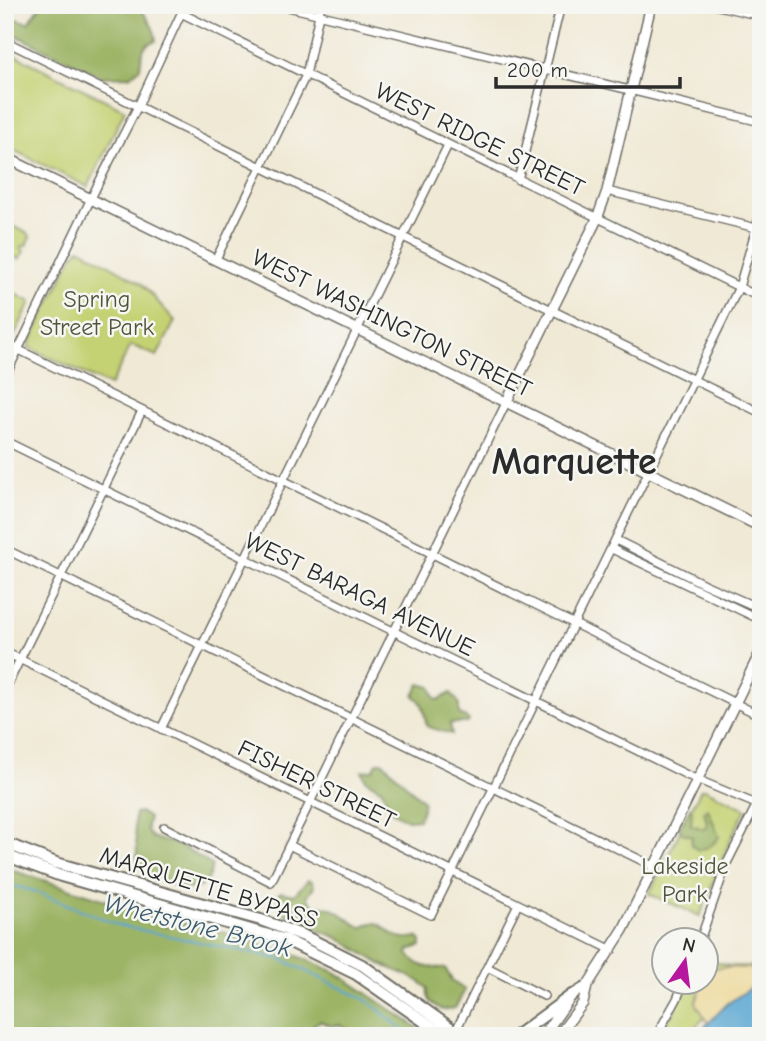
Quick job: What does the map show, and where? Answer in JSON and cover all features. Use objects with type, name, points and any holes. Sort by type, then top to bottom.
[{"type":"highway","name":"MARQUETTE BYPASS","points":[[5,843],[56,863],[251,917],[304,936],[343,954],[371,971],[462,1036]]},
{"type":"highway","name":"MARQUETTE BYPASS","points":[[5,855],[61,876],[286,940],[356,974],[443,1035]]},
{"type":"highway","points":[[516,1036],[572,995]]},
{"type":"main road","points":[[508,401],[597,219],[607,191],[651,5]]},
{"type":"main road","name":"WEST WASHINGTON STREET","points":[[5,157],[761,527]]},
{"type":"main road","points":[[558,1036],[583,1003],[587,986],[611,950],[761,651]]},
{"type":"main road","points":[[543,1036],[572,995],[587,986]]},
{"type":"street","points":[[280,5],[761,122]]},
{"type":"street","points":[[216,259],[306,75],[321,5]]},
{"type":"street","points":[[519,180],[561,5]]},
{"type":"street","points":[[714,5],[761,16]]},
{"type":"street","points":[[5,377],[184,9]]},
{"type":"street","name":"WEST RIDGE STREET","points":[[184,9],[306,75],[761,298]]},
{"type":"street","points":[[5,41],[761,413]]},
{"type":"street","points":[[161,729],[448,145]]},
{"type":"street","points":[[607,191],[759,229]]},
{"type":"street","points":[[289,845],[431,915],[739,287],[759,229],[761,211]]},
{"type":"street","points":[[5,343],[761,716]]},
{"type":"street","points":[[164,827],[271,882],[508,401]]},
{"type":"street","points":[[5,690],[142,411]]},
{"type":"street","name":"WEST BARAGA AVENUE","points":[[5,441],[537,702],[756,804]]},
{"type":"street","points":[[616,540],[761,609]]},
{"type":"street","points":[[611,549],[761,620]]},
{"type":"street","points":[[5,550],[654,867]]},
{"type":"street","name":"FISHER STREET","points":[[5,652],[611,950]]},
{"type":"street","points":[[705,926],[727,863],[761,796]]},
{"type":"street","points":[[453,1036],[517,904]]},
{"type":"street","points":[[487,967],[544,996]]},
{"type":"street","points":[[656,1036],[678,996]]},
{"type":"green space","points":[[41,5],[139,5],[152,27],[156,41],[147,44],[140,68],[130,76],[102,77],[5,30],[5,15],[28,23]]},
{"type":"green space","points":[[5,50],[125,110],[88,187],[5,146]]},
{"type":"green space","points":[[5,223],[28,233],[30,237],[26,246],[22,246],[24,251],[20,259],[5,253]]},
{"type":"green space","name":"Spring Street Park","points":[[80,248],[142,284],[175,321],[157,356],[131,345],[110,386],[28,347],[73,256]]},
{"type":"green space","points":[[5,283],[10,287],[9,291],[31,302],[14,336],[5,332]]},
{"type":"green space","points":[[420,684],[431,687],[438,700],[451,693],[459,703],[459,714],[469,720],[468,723],[450,723],[452,734],[428,727],[423,706],[414,696]]},
{"type":"green space","points":[[378,762],[383,762],[424,802],[419,819],[408,820],[390,810],[382,790],[366,780],[362,771],[373,770]]},
{"type":"green space","name":"Lakeside Park","points":[[701,789],[746,809],[730,840],[700,916],[649,894]]},
{"type":"green space","points":[[690,808],[691,825],[704,829],[707,824],[704,811],[708,809],[719,837],[708,847],[698,850],[691,845],[692,836],[679,829]]},
{"type":"green space","points":[[140,812],[149,818],[147,828],[152,837],[178,845],[212,866],[207,882],[190,889],[174,885],[136,864],[134,820],[135,813]]},
{"type":"green space","points":[[5,868],[146,913],[160,925],[168,927],[180,922],[220,931],[295,955],[335,972],[430,1036],[358,1036],[340,1025],[331,1026],[320,1021],[312,1026],[309,1036],[5,1036]]},
{"type":"green space","points":[[308,880],[312,881],[314,887],[308,895],[313,905],[334,910],[362,928],[375,923],[398,937],[417,937],[421,946],[409,950],[408,954],[412,959],[424,966],[445,968],[453,982],[465,990],[455,1008],[443,1010],[431,1002],[428,989],[418,981],[381,964],[336,937],[301,924],[285,914],[278,894],[281,892],[294,895]]},
{"type":"green space","points":[[720,963],[761,967],[761,976],[726,997],[686,1036],[658,1036],[681,996],[720,996]]},
{"type":"sand","points":[[720,968],[761,969],[761,1005],[697,1036],[708,1023],[696,1003],[698,996],[720,996]]},
{"type":"water","points":[[761,981],[761,1036],[696,1036],[727,1004]]},
{"type":"waterway","name":"Whetstone Brook","points":[[5,884],[34,891],[121,926],[281,959],[368,1001],[411,1036]]},
{"type":"district","name":"Marquette","points":[[574,461]]}]
